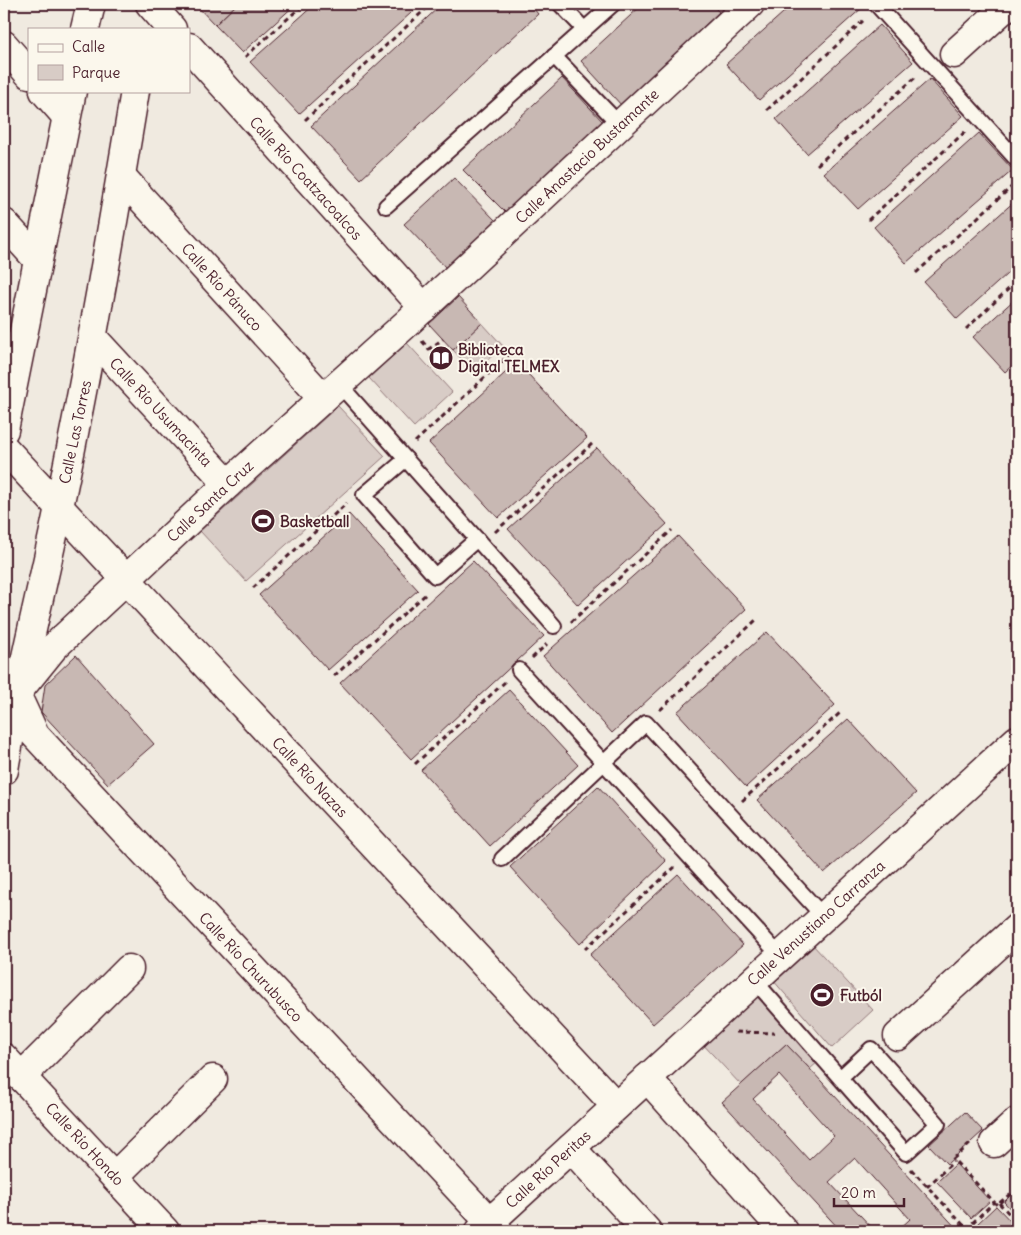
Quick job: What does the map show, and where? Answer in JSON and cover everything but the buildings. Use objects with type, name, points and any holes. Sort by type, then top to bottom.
[{"type":"street","points":[[85,28],[91,4]]},
{"type":"street","points":[[145,28],[149,4]]},
{"type":"street","points":[[149,4],[171,28]]},
{"type":"street","name":"Calle Anastacio Bustamante","points":[[424,308],[750,4]]},
{"type":"street","points":[[942,59],[1009,4]]},
{"type":"street","points":[[4,45],[28,73]]},
{"type":"street","name":"Calle Río Coatzacoalcos","points":[[190,48],[424,308]]},
{"type":"street","points":[[4,430],[69,104],[46,92]]},
{"type":"street","name":"Calle Las Torres","points":[[4,770],[10,698],[59,509],[94,339],[135,92]]},
{"type":"street","name":"Calle Río Pánuco","points":[[121,176],[331,391]]},
{"type":"street","points":[[4,223],[37,259]]},
{"type":"street","name":"Calle Santa Cruz","points":[[10,698],[54,647],[228,484],[424,308]]},
{"type":"street","name":"Calle Río Usumacinta","points":[[94,339],[228,484]]},
{"type":"street","name":"Calle Río Nazas","points":[[4,448],[616,1106]]},
{"type":"street","name":"Calle Río Churubusco","points":[[10,698],[36,735],[489,1228]]},
{"type":"street","name":"Calle Venustiano Carranza","points":[[616,1106],[1017,740]]},
{"type":"street","points":[[898,1036],[1017,928]]},
{"type":"street","points":[[13,1067],[129,969]]},
{"type":"street","name":"Calle Río Hondo","points":[[13,1067],[165,1231]]},
{"type":"street","points":[[647,1078],[784,1231]]},
{"type":"street","points":[[115,1176],[213,1079]]},
{"type":"street","name":"Calle Río Peritas","points":[[489,1228],[616,1106]]},
{"type":"street","points":[[983,1143],[1017,1122]]},
{"type":"street","points":[[571,1148],[647,1231]]},
{"type":"lane","points":[[560,4],[584,29]]},
{"type":"lane","points":[[386,206],[613,4]]},
{"type":"lane","points":[[877,5],[942,59],[980,119],[1017,160]]},
{"type":"lane","points":[[554,56],[620,125]]},
{"type":"lane","points":[[331,391],[404,457],[558,630]]},
{"type":"lane","points":[[404,457],[364,495],[435,576],[479,542]]},
{"type":"lane","points":[[519,670],[780,956]]},
{"type":"lane","points":[[502,859],[646,722],[823,916]]},
{"type":"lane","points":[[754,980],[801,1034],[906,1153],[938,1124],[871,1049],[840,1078]]},
{"type":"path","points":[[245,57],[304,4]]},
{"type":"path","points":[[305,120],[431,4]]},
{"type":"path","points":[[768,110],[877,5]]},
{"type":"path","points":[[817,165],[942,59]]},
{"type":"path","points":[[868,220],[980,119]]},
{"type":"path","points":[[916,274],[1017,182]]},
{"type":"path","points":[[966,329],[1017,281]]},
{"type":"path","points":[[417,335],[430,349],[442,339]]},
{"type":"path","points":[[404,457],[510,354]]},
{"type":"path","points":[[479,542],[592,443]]},
{"type":"path","points":[[253,588],[349,502]]},
{"type":"path","points":[[415,764],[519,670],[558,630],[672,530]]},
{"type":"path","points":[[334,676],[431,590]]},
{"type":"path","points":[[646,722],[756,620]]},
{"type":"path","points":[[729,813],[841,712]]},
{"type":"path","points":[[585,949],[688,855]]},
{"type":"path","points":[[698,1031],[801,1034]]},
{"type":"path","points":[[927,1187],[953,1160],[983,1143]]},
{"type":"path","points":[[906,1153],[913,1160],[907,1165],[968,1230],[994,1202]]},
{"type":"path","points":[[954,1161],[997,1205],[1017,1188]]},
{"type":"path","points":[[999,1203],[1017,1222]]},
{"type":"green space","points":[[482,323],[503,346],[474,372],[453,350]]},
{"type":"green space","points":[[407,343],[452,392],[414,427],[369,378]]},
{"type":"green space","points":[[338,406],[385,456],[246,581],[200,531]]},
{"type":"green space","name":"Futból","points":[[812,944],[873,1010],[832,1048],[772,979]]},
{"type":"green space","points":[[756,989],[819,1061],[810,1069],[786,1044],[741,1085],[699,1040]]},
{"type":"place","name":"Biblioteca Digital TELMEX","points":[[441,358]]},
{"type":"place","name":"Basketball","points":[[263,521]]},
{"type":"place","name":"Futból","points":[[822,995]]}]
